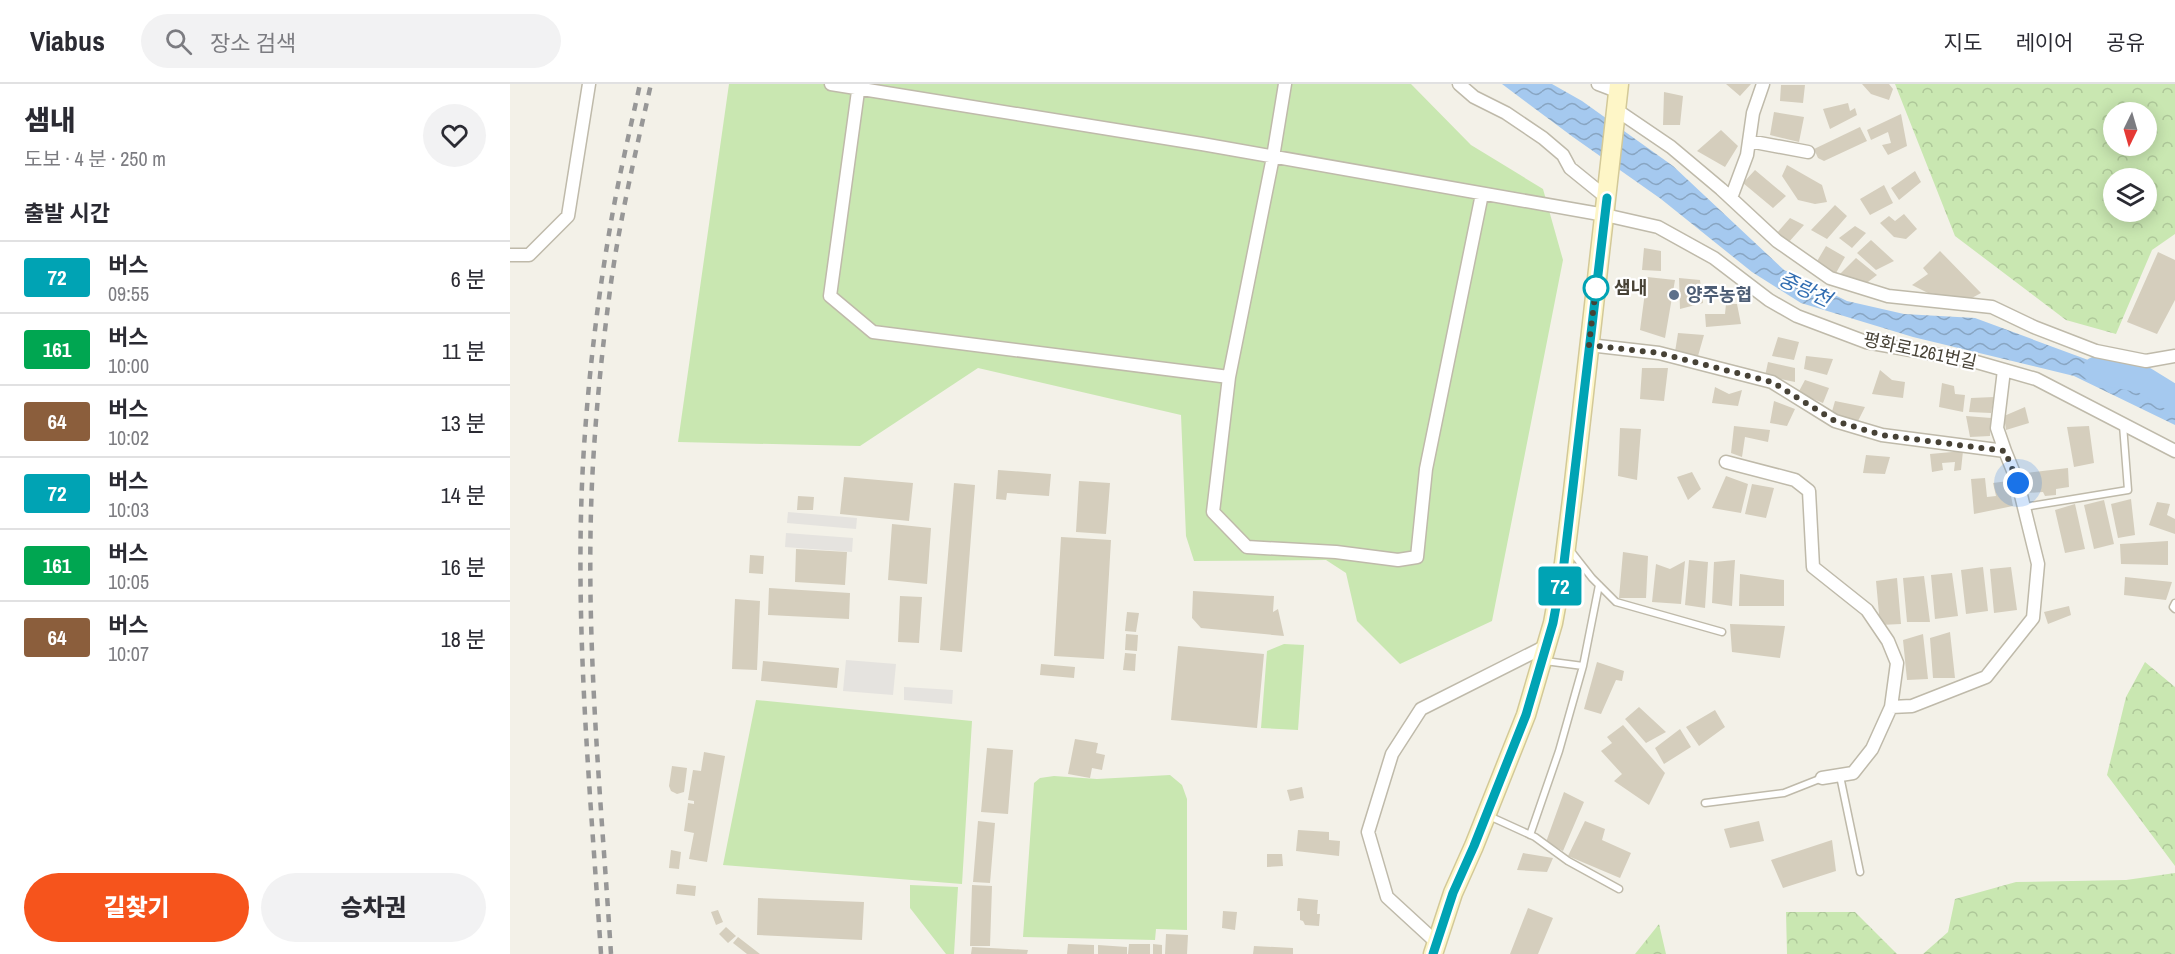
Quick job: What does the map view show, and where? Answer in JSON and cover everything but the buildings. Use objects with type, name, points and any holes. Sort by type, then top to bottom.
[{"type":"main road","points":[[1434,948],[1453,893],[1526,715],[1546,653],[1566,546],[1619,88]]},
{"type":"street","points":[[510,255],[529,255],[568,216],[589,84]]},
{"type":"street","name":"평화로1261번길","points":[[831,84],[858,86],[1482,194],[1606,207],[1658,227],[1714,258],[1769,300],[1797,316],[1866,342],[1973,361],[2036,379],[2175,451]]},
{"type":"street","points":[[1285,84],[1273,157],[1229,377],[1213,512],[1247,547],[1336,552],[1398,560],[1417,557],[1426,469],[1482,194]]},
{"type":"street","points":[[1459,84],[1474,97],[1506,113],[1543,138],[1563,155],[1570,168],[1606,207]]},
{"type":"street","points":[[1598,84],[1619,88]]},
{"type":"street","points":[[1731,198],[1747,155],[1753,113],[1763,84]]},
{"type":"street","points":[[858,86],[830,296],[873,332],[1229,377]]},
{"type":"street","points":[[1617,115],[1671,147],[1777,241],[1830,278],[1888,296],[1992,307],[2034,327],[2096,351],[2146,361],[2175,356]]},
{"type":"street","points":[[1749,141],[1808,152]]},
{"type":"street","points":[[1589,345],[1659,353],[1772,382],[1835,421],[1882,435],[2005,451]]},
{"type":"street","points":[[1891,707],[1912,706],[1986,677],[2033,618],[2038,564],[2018,483],[1997,428],[2004,370]]},
{"type":"street","points":[[1726,462],[1795,480],[1809,491],[1814,567],[1867,610],[1888,641],[1896,663],[1891,707],[1872,749],[1853,773],[1822,778]]},
{"type":"street","points":[[1434,948],[1387,897],[1368,832],[1392,754],[1421,709],[1546,653]]},
{"type":"lane","points":[[2024,507],[2128,490],[2123,424]]},
{"type":"lane","points":[[1566,546],[1616,602],[1722,632]]},
{"type":"lane","points":[[1530,835],[1559,751],[1583,666],[1599,585]]},
{"type":"lane","points":[[2175,603],[2173,607],[2175,609]]},
{"type":"lane","points":[[1546,653],[1583,666]]},
{"type":"lane","points":[[1839,775],[1860,872]]},
{"type":"lane","points":[[1705,803],[1784,793],[1822,778]]},
{"type":"lane","points":[[1486,815],[1530,835],[1568,861],[1619,889]]},
{"type":"green space","points":[[729,84],[1411,84],[1471,145],[1543,189],[1563,260],[1492,621],[1400,664],[1357,621],[1346,573],[1326,560],[1194,561],[1186,536],[1181,415],[978,368],[860,446],[678,442]]},
{"type":"green space","points":[[1895,84],[2175,84],[2175,234],[2152,250],[2116,334],[2066,320],[1955,236]]},
{"type":"green space","points":[[1284,644],[1304,645],[1298,730],[1261,728],[1267,651]]},
{"type":"green space","points":[[2145,662],[2175,687],[2175,866],[2107,775],[2126,697]]},
{"type":"green space","points":[[756,700],[972,721],[962,884],[723,865]]},
{"type":"green space","points":[[1170,775],[1182,785],[1187,799],[1187,930],[1156,929],[1155,940],[1023,937],[1034,783],[1040,778],[1054,776],[1097,779]]},
{"type":"green space","points":[[2175,873],[2175,954],[1923,954],[1948,932],[1955,899],[2016,882],[2126,880]]},
{"type":"green space","points":[[910,885],[958,887],[954,954],[946,954],[910,908]]},
{"type":"green space","points":[[1786,912],[1855,912],[1897,954],[1787,954]]},
{"type":"green space","points":[[1659,924],[1666,954],[1635,954]]},
{"type":"shaded area","points":[[788,512],[857,518],[856,529],[787,523]]},
{"type":"shaded area","points":[[786,533],[853,538],[852,552],[785,547]]},
{"type":"shaded area","points":[[846,660],[896,664],[893,695],[843,691]]},
{"type":"shaded area","points":[[904,687],[953,690],[952,704],[904,700]]},
{"type":"water","name":"중랑천","points":[[1502,84],[1552,84],[1582,101],[1673,166],[1784,270],[1847,301],[1904,314],[1975,318],[2118,371],[2175,400],[2175,425],[2074,376],[1913,337],[1801,303],[1752,272],[1661,199]]},
{"type":"waterway","name":"중랑천","points":[[2096,370],[2144,380],[2175,399]]},
{"type":"railway","points":[[601,954],[584,700],[580,573],[581,510],[586,419],[598,306],[614,205],[640,84]]},
{"type":"railway","points":[[611,954],[592,660],[590,542],[592,483],[599,390],[613,271],[627,191],[651,84]]},
{"type":"bus line","name":"72","points":[[1433,954],[1453,893],[1526,715],[1544,661],[1553,623],[1564,563],[1607,198]]},
{"type":"place","name":"샘내","points":[[1596,288]]},
{"type":"place","name":"양주농협","points":[[1674,295]]},
{"type":"route","points":[[1596,288],[1597,279],[1589,345],[1659,353],[1772,382],[1835,421],[1882,435],[2005,451],[2018,483]]}]
